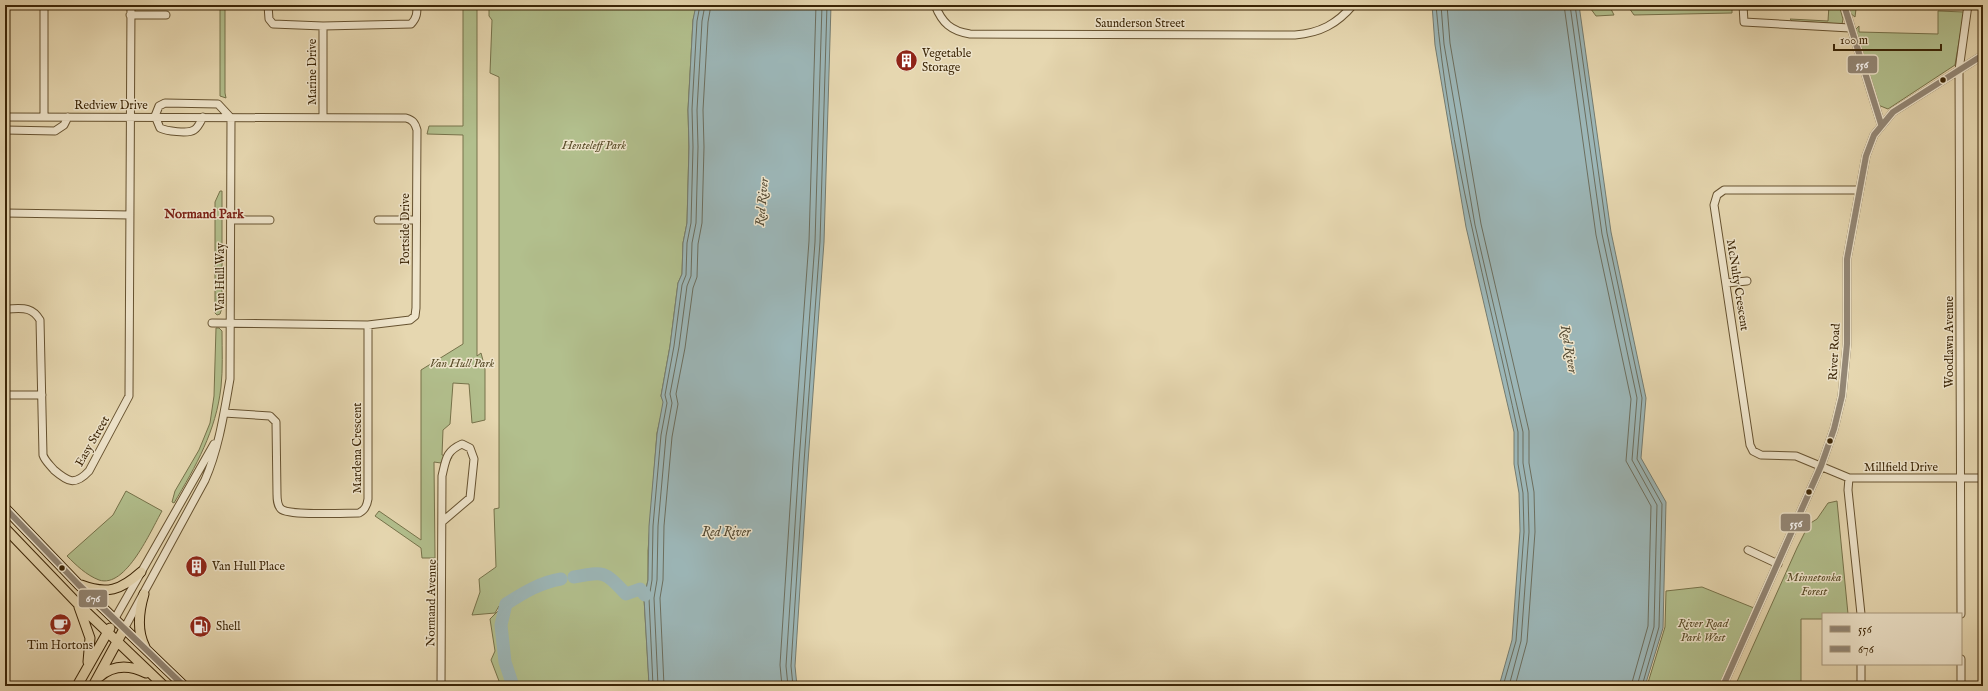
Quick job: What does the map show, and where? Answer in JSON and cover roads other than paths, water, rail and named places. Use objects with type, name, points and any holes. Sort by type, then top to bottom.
[{"type":"main road","points":[[5,508],[114,620],[184,686]]},
{"type":"main road","points":[[5,528],[78,604],[164,686]]},
{"type":"main road","points":[[78,584],[98,590],[117,589],[128,584],[141,572]]},
{"type":"main road","points":[[144,594],[139,624],[143,644],[147,652]]},
{"type":"main road","points":[[78,604],[90,638],[88,668]]},
{"type":"main road","points":[[77,686],[114,620]]},
{"type":"main road","points":[[95,683],[124,629]]},
{"type":"main road","points":[[95,683],[107,671],[124,666],[135,668],[151,675]]},
{"type":"street","points":[[44,5],[44,117]]},
{"type":"street","name":"Easy Street","points":[[5,309],[30,309],[34,311],[40,320],[42,450],[44,458],[63,478],[72,481],[78,480],[89,471],[129,396],[130,5]]},
{"type":"street","name":"Marine Drive","points":[[268,5],[269,19],[273,24],[323,26],[411,24],[415,20],[417,14],[417,5]]},
{"type":"street","name":"Saunderson Street","points":[[935,5],[940,17],[950,27],[960,32],[970,34],[1295,35],[1320,31],[1342,18],[1353,5]]},
{"type":"street","points":[[1743,5],[1744,22],[1850,28]]},
{"type":"street","points":[[1844,5],[1881,124]]},
{"type":"street","name":"Woodlawn Avenue","points":[[1961,613],[1959,478],[1959,70],[1968,5]]},
{"type":"street","points":[[130,14],[166,15]]},
{"type":"street","name":"Marine Drive","points":[[323,26],[323,117]]},
{"type":"street","name":"River Road","points":[[1723,686],[1821,466],[1834,429],[1842,396],[1847,344],[1847,259],[1859,190],[1869,145],[1881,124],[1899,108],[1983,55]]},
{"type":"street","name":"Redview Drive","points":[[203,117],[195,130],[191,132],[168,132],[160,128],[155,116],[159,106],[165,104],[218,104],[231,118]]},
{"type":"street","name":"Redview Drive","points":[[5,117],[155,116],[231,118]]},
{"type":"street","name":"Redview Drive","points":[[5,130],[55,131],[64,125],[68,117]]},
{"type":"street","name":"Portside Drive","points":[[212,322],[368,325],[405,322],[415,316],[416,308],[416,124],[412,120],[406,118],[231,118]]},
{"type":"street","name":"Van Hull Way","points":[[124,629],[171,544],[210,468],[224,413],[230,379],[231,118]]},
{"type":"street","name":"McNulty Crescent","points":[[1821,466],[1796,456],[1761,455],[1753,451],[1750,445],[1727,283],[1714,205],[1717,195],[1724,190],[1859,190]]},
{"type":"street","points":[[5,213],[130,214]]},
{"type":"street","points":[[231,220],[270,220]]},
{"type":"street","points":[[378,220],[416,220]]},
{"type":"street","points":[[1727,283],[1747,280]]},
{"type":"street","name":"Mardena Crescent","points":[[224,413],[270,416],[276,422],[277,494],[278,506],[281,509],[292,513],[358,513],[362,511],[366,508],[368,499],[368,325]]},
{"type":"street","points":[[5,395],[42,395]]},
{"type":"street","name":"Van Hull Way","points":[[114,620],[219,435]]},
{"type":"street","name":"Normand Avenue","points":[[441,686],[443,521],[442,476],[446,458],[452,448],[462,444],[470,448],[474,460],[470,498],[443,521]]},
{"type":"street","name":"Millfield Drive","points":[[1821,466],[1849,478],[1983,478]]},
{"type":"street","points":[[1849,478],[1848,490],[1861,613]]},
{"type":"street","points":[[162,535],[171,544]]},
{"type":"street","points":[[1748,550],[1778,564]]},
{"type":"street","points":[[1861,665],[1861,686]]},
{"type":"street","points":[[1961,665],[1961,686]]},
{"type":"water","name":"Red River","points":[[696,5],[831,5],[824,242],[795,666],[797,686],[649,685],[644,598],[648,580],[649,526],[657,434],[663,402],[661,396],[670,346],[678,283],[682,274],[683,243],[687,223],[689,147],[688,110],[693,20]]},
{"type":"water","name":"Red River","points":[[1432,5],[1579,5],[1611,232],[1646,398],[1641,458],[1666,502],[1663,628],[1645,686],[1499,686],[1512,640],[1520,531],[1519,493],[1514,464],[1514,432],[1466,227],[1435,45]]},
{"type":"waterway","points":[[574,577],[592,574],[603,575],[613,581],[626,594],[640,589],[645,595]]},
{"type":"waterway","points":[[513,686],[505,662],[501,625],[506,604],[539,585],[561,579]]},
{"type":"place","name":"Vegetable Storage","points":[[907,60]]},
{"type":"place","name":"Van Hull Place","points":[[196,566]]},
{"type":"place","name":"Tim Hortons","points":[[60,624]]},
{"type":"place","name":"Shell","points":[[200,626]]},
{"type":"district","name":"Normand Park","points":[[204,213]]},
{"type":"park label","name":"Henteleff Park","points":[[594,145]]},
{"type":"park label","name":"Van Hull Park","points":[[462,363]]},
{"type":"park label","name":"Minnetonka Forest","points":[[1814,584]]},
{"type":"park label","name":"River Road Park West","points":[[1703,630]]}]
